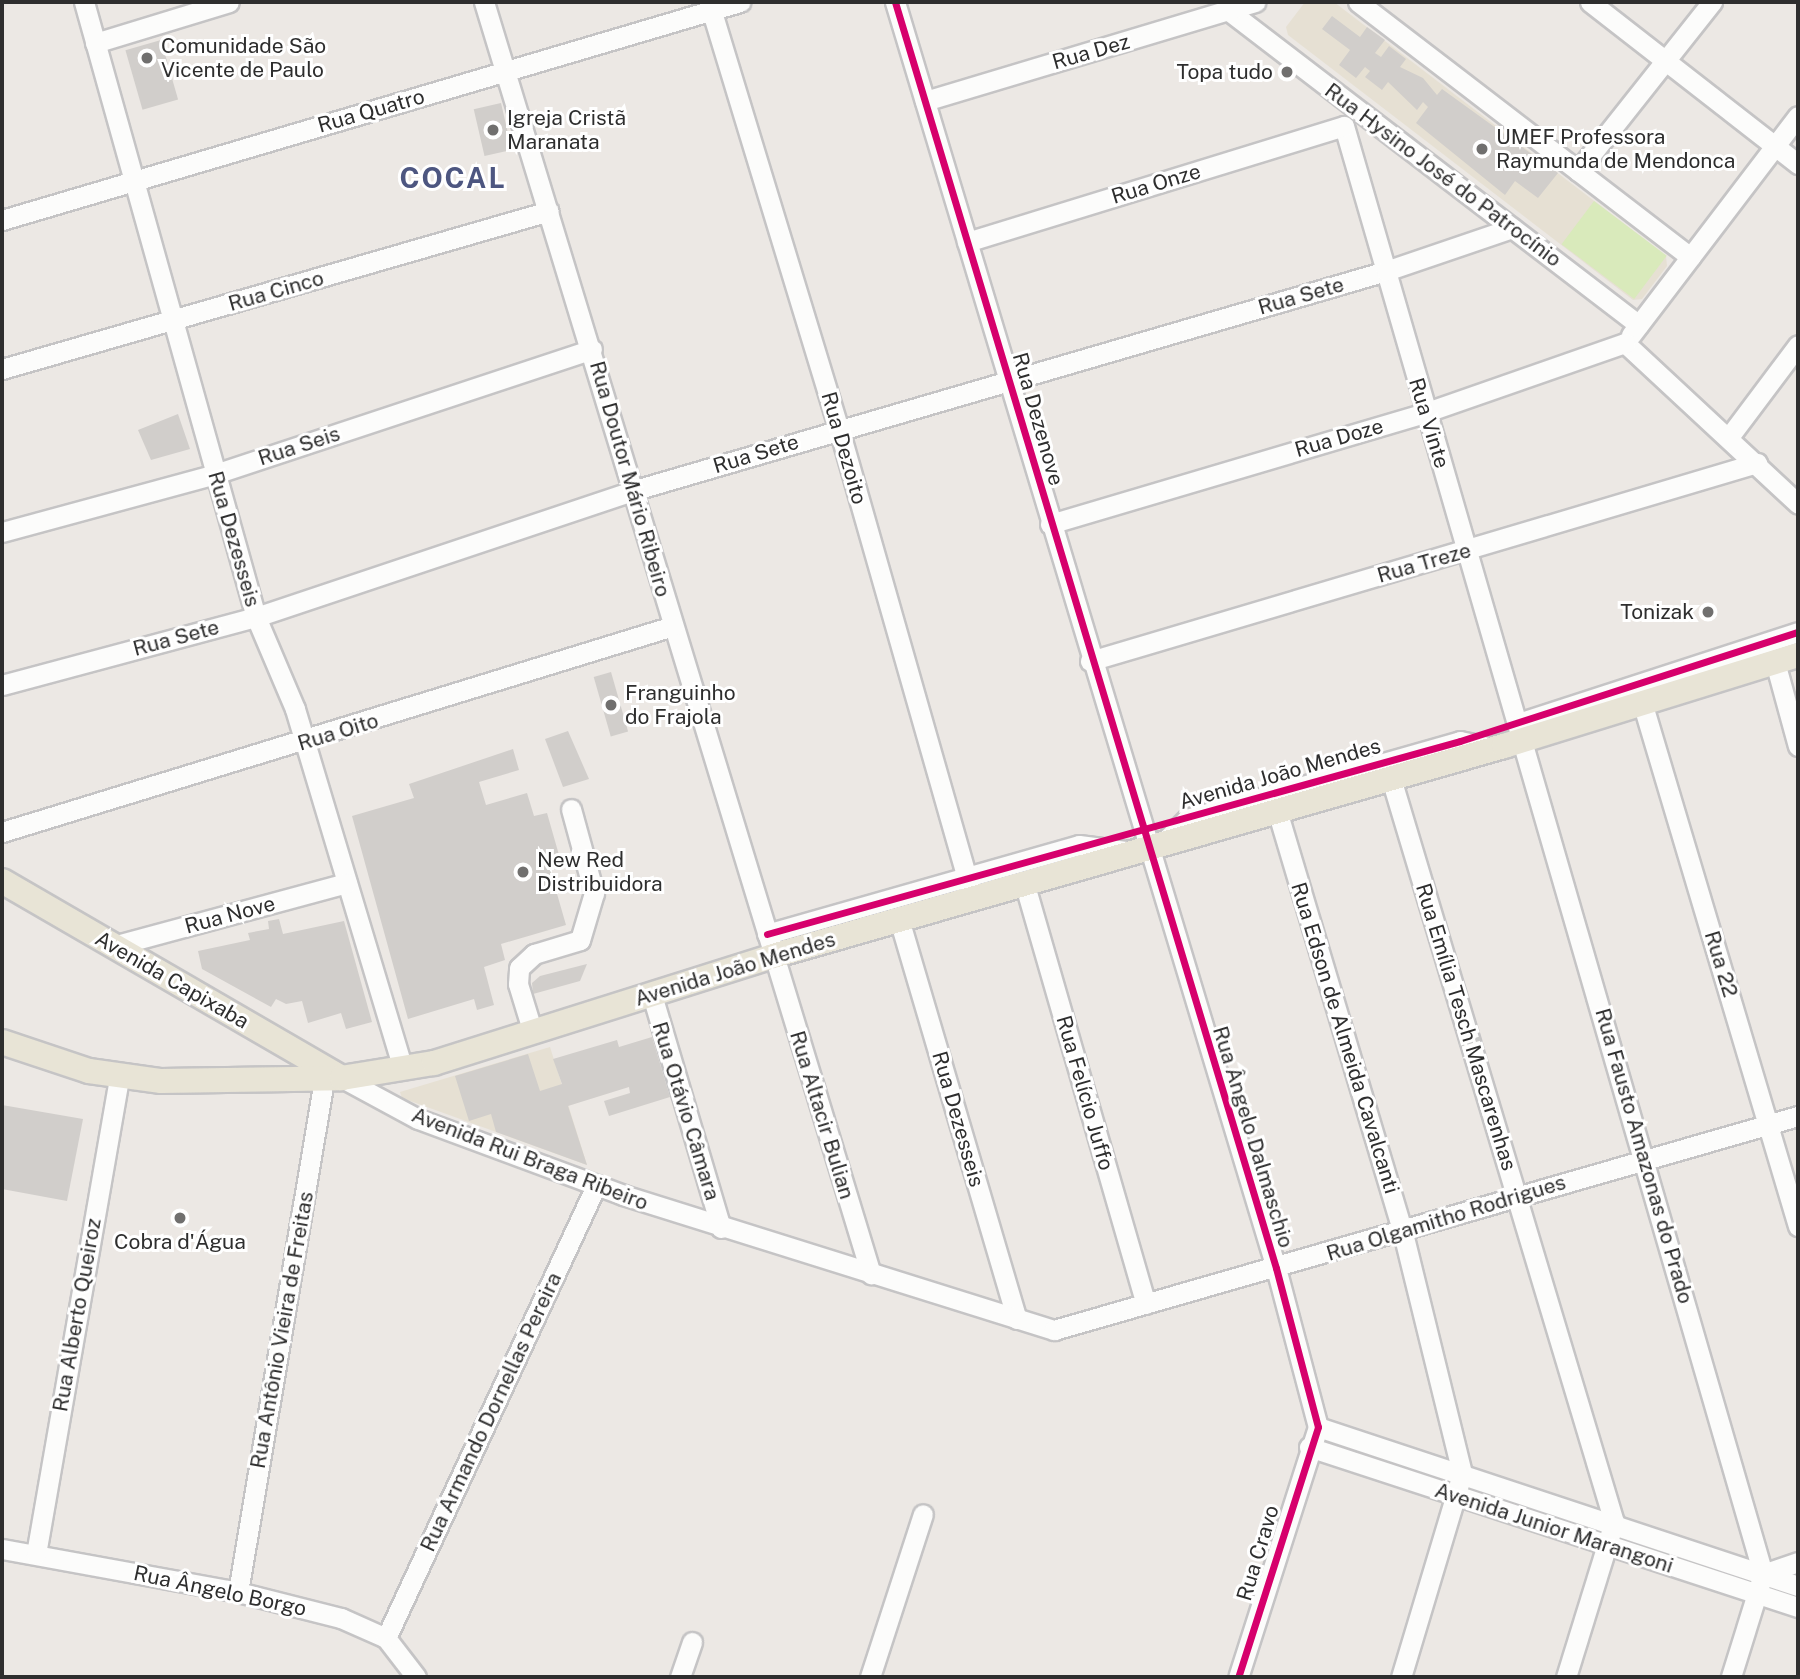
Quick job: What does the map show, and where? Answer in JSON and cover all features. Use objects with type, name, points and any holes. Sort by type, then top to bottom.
[{"type":"main road","name":"Avenida João Mendes","points":[[331,1075],[403,1069],[533,1032],[652,995],[770,945],[899,919],[969,887],[1024,882],[1276,807],[1494,748],[1520,731],[1642,702],[1787,658]]},
{"type":"main road","name":"Avenida Capixaba","points":[[2,881],[331,1075]]},
{"type":"main road","points":[[2,1042],[119,1077],[213,1083],[331,1075]]},
{"type":"street","name":"Rua Dezesseis","points":[[84,2],[256,617],[304,743],[403,1069]]},
{"type":"street","points":[[95,43],[229,2]]},
{"type":"street","name":"Rua Doutor Mário Ribeiro","points":[[484,2],[508,71],[770,945]]},
{"type":"street","name":"Rua Quatro","points":[[2,220],[508,71],[710,6],[740,2]]},
{"type":"street","name":"Rua Dezenove","points":[[895,2],[1146,846]]},
{"type":"street","name":"Rua Dez","points":[[925,101],[1256,2]]},
{"type":"street","points":[[1358,2],[1690,257]]},
{"type":"street","points":[[1590,2],[1798,164]]},
{"type":"street","points":[[1578,171],[1712,2]]},
{"type":"street","name":"Rua Dezoito","points":[[710,6],[839,429],[969,887]]},
{"type":"street","name":"Rua Hysino José do Patrocínio","points":[[1229,11],[1639,325]]},
{"type":"street","points":[[1344,126],[1357,109]]},
{"type":"street","points":[[1798,117],[1625,342],[1758,463],[1798,504]]},
{"type":"street","name":"Rua Onze","points":[[967,242],[1344,126]]},
{"type":"street","name":"Rua Vinte","points":[[1344,126],[1424,413],[1469,550],[1520,731]]},
{"type":"street","name":"Rua Cinco","points":[[2,369],[549,211]]},
{"type":"street","name":"Rua Sete","points":[[2,685],[256,617],[635,490],[1386,271],[1512,228]]},
{"type":"street","name":"Rua Doze","points":[[1050,524],[1424,413],[1625,342]]},
{"type":"street","points":[[1729,438],[1798,345]]},
{"type":"street","name":"Rua Seis","points":[[2,532],[215,474],[592,349]]},
{"type":"street","name":"Rua Treze","points":[[1090,661],[1758,463]]},
{"type":"street","name":"Rua Oito","points":[[2,832],[304,743],[673,626]]},
{"type":"street","name":"Avenida João Mendes","points":[[1520,731],[1798,632]]},
{"type":"street","points":[[1787,658],[1798,746]]},
{"type":"street","name":"Rua 22","points":[[1642,702],[1798,1226]]},
{"type":"street","name":"Rua Fausto Amazonas do Prado","points":[[1520,731],[1763,1574]]},
{"type":"street","name":"Avenida João Mendes","points":[[770,945],[969,887],[1080,845],[1146,846],[1187,819],[1460,741],[1494,748]]},
{"type":"street","name":"Rua Emília Tesch Mascarenhas","points":[[1390,775],[1615,1522]]},
{"type":"street","name":"Rua Edson de Almeida Cavalcanti","points":[[1276,807],[1403,1233],[1462,1474]]},
{"type":"street","points":[[533,1032],[518,984],[519,968],[534,954],[580,940],[594,893],[572,808]]},
{"type":"street","name":"Rua Ângelo Dalmaschio","points":[[1146,846],[1276,1268],[1313,1438]]},
{"type":"street","name":"Rua Felício Juffo","points":[[1024,882],[1146,1304]]},
{"type":"street","name":"Rua Nove","points":[[113,946],[347,883]]},
{"type":"street","name":"Rua Dezesseis","points":[[899,919],[1017,1319]]},
{"type":"street","name":"Rua Altacir Bulian","points":[[770,945],[871,1274]]},
{"type":"street","name":"Rua Otávio Câmara","points":[[652,995],[721,1228]]},
{"type":"street","name":"Avenida Rui Braga Ribeiro","points":[[331,1075],[418,1119],[597,1185],[721,1228],[1054,1330]]},
{"type":"street","name":"Rua Antônio Vieira de Freitas","points":[[238,1592],[331,1075]]},
{"type":"street","name":"Rua Alberto Queiroz","points":[[36,1554],[119,1077]]},
{"type":"street","name":"Rua Olgamitho Rodrigues","points":[[1054,1330],[1403,1233],[1645,1158],[1798,1116]]},
{"type":"street","name":"Rua Armando Dornellas Pereira","points":[[386,1638],[597,1185]]},
{"type":"street","name":"Avenida Junior Marangoni","points":[[1313,1438],[1462,1474],[1615,1522],[1798,1586]]},
{"type":"street","name":"Avenida Junior Marangoni","points":[[1313,1438],[1456,1496],[1798,1607]]},
{"type":"street","name":"Rua Cravo","points":[[1238,1677],[1313,1438]]},
{"type":"street","points":[[1401,1677],[1462,1474]]},
{"type":"street","points":[[870,1677],[923,1514]]},
{"type":"street","points":[[1566,1677],[1615,1522]]},
{"type":"street","name":"Rua Ângelo Borgo","points":[[2,1549],[238,1592],[341,1618],[386,1638],[416,1677]]},
{"type":"street","points":[[1731,1677],[1763,1574],[1798,1562]]},
{"type":"street","points":[[680,1677],[692,1642]]},
{"type":"path","points":[[1459,1045],[1482,1038]]},
{"type":"shaded area","name":"UMEF Professora Raymunda de Mendonca","points":[[1305,2],[1334,2],[1666,256],[1667,266],[1642,299],[1633,300],[1288,35],[1286,27]]},
{"type":"shaded area","points":[[550,1047],[587,1165],[402,1098],[400,1092]]},
{"type":"green space","points":[[1594,201],[1667,256],[1634,299],[1562,244]]},
{"type":"building","points":[[1332,16],[1360,37],[1367,27],[1385,40],[1375,53],[1381,57],[1389,46],[1406,59],[1400,67],[1423,78],[1437,95],[1442,89],[1558,173],[1538,198],[1515,181],[1505,195],[1416,123],[1428,107],[1423,102],[1417,110],[1388,82],[1382,90],[1365,77],[1370,71],[1365,67],[1356,78],[1339,65],[1350,50],[1322,29]]},
{"type":"building","name":"Comunidade São Vicente de Paulo","points":[[161,40],[178,100],[143,110],[125,50]]},
{"type":"building","name":"Igreja Cristã Maranata","points":[[501,103],[512,150],[485,156],[474,109]]},
{"type":"building","points":[[178,414],[190,449],[151,460],[138,430]]},
{"type":"building","name":"Franguinho do Frajola","points":[[611,672],[628,732],[611,737],[594,677]]},
{"type":"building","points":[[568,731],[589,779],[563,787],[545,739]]},
{"type":"building","points":[[513,749],[519,770],[479,782],[486,805],[527,793],[534,816],[547,813],[559,855],[547,859],[566,925],[501,944],[505,960],[484,967],[494,1005],[477,1010],[474,999],[408,1019],[352,816],[414,798],[409,784]]},
{"type":"building","points":[[279,919],[283,934],[344,921],[372,1022],[346,1029],[341,1013],[308,1023],[302,1001],[286,1004],[276,999],[271,1007],[202,969],[198,951],[250,940],[248,933],[269,929],[268,921]]},
{"type":"building","points":[[587,964],[580,981],[533,994],[532,983],[540,976]]},
{"type":"building","points":[[652,1037],[670,1097],[609,1116],[604,1101],[630,1093],[629,1087],[568,1106],[587,1165],[496,1132],[491,1114],[469,1121],[455,1076],[528,1054],[540,1091],[562,1084],[553,1059],[617,1040],[619,1047]]},
{"type":"building","points":[[2,1105],[83,1119],[67,1201],[2,1189]]},
{"type":"cycle path","points":[[895,2],[1276,1268],[1318,1427],[1238,1677]]},
{"type":"cycle path","points":[[767,934],[1460,741],[1798,632]]},
{"type":"place","name":"Comunidade São Vicente de Paulo","points":[[147,58]]},
{"type":"place","name":"Topa tudo","points":[[1287,72]]},
{"type":"place","name":"Igreja Cristã Maranata","points":[[493,130]]},
{"type":"place","name":"UMEF Professora Raymunda de Mendonca","points":[[1482,149]]},
{"type":"place","name":"Tonizak","points":[[1708,612]]},
{"type":"place","name":"Franguinho do Frajola","points":[[611,705]]},
{"type":"place","name":"New Red Distribuidora","points":[[523,872]]},
{"type":"place","name":"Cobra d'Água","points":[[180,1218]]},
{"type":"district","name":"COCAL","points":[[453,178]]}]
